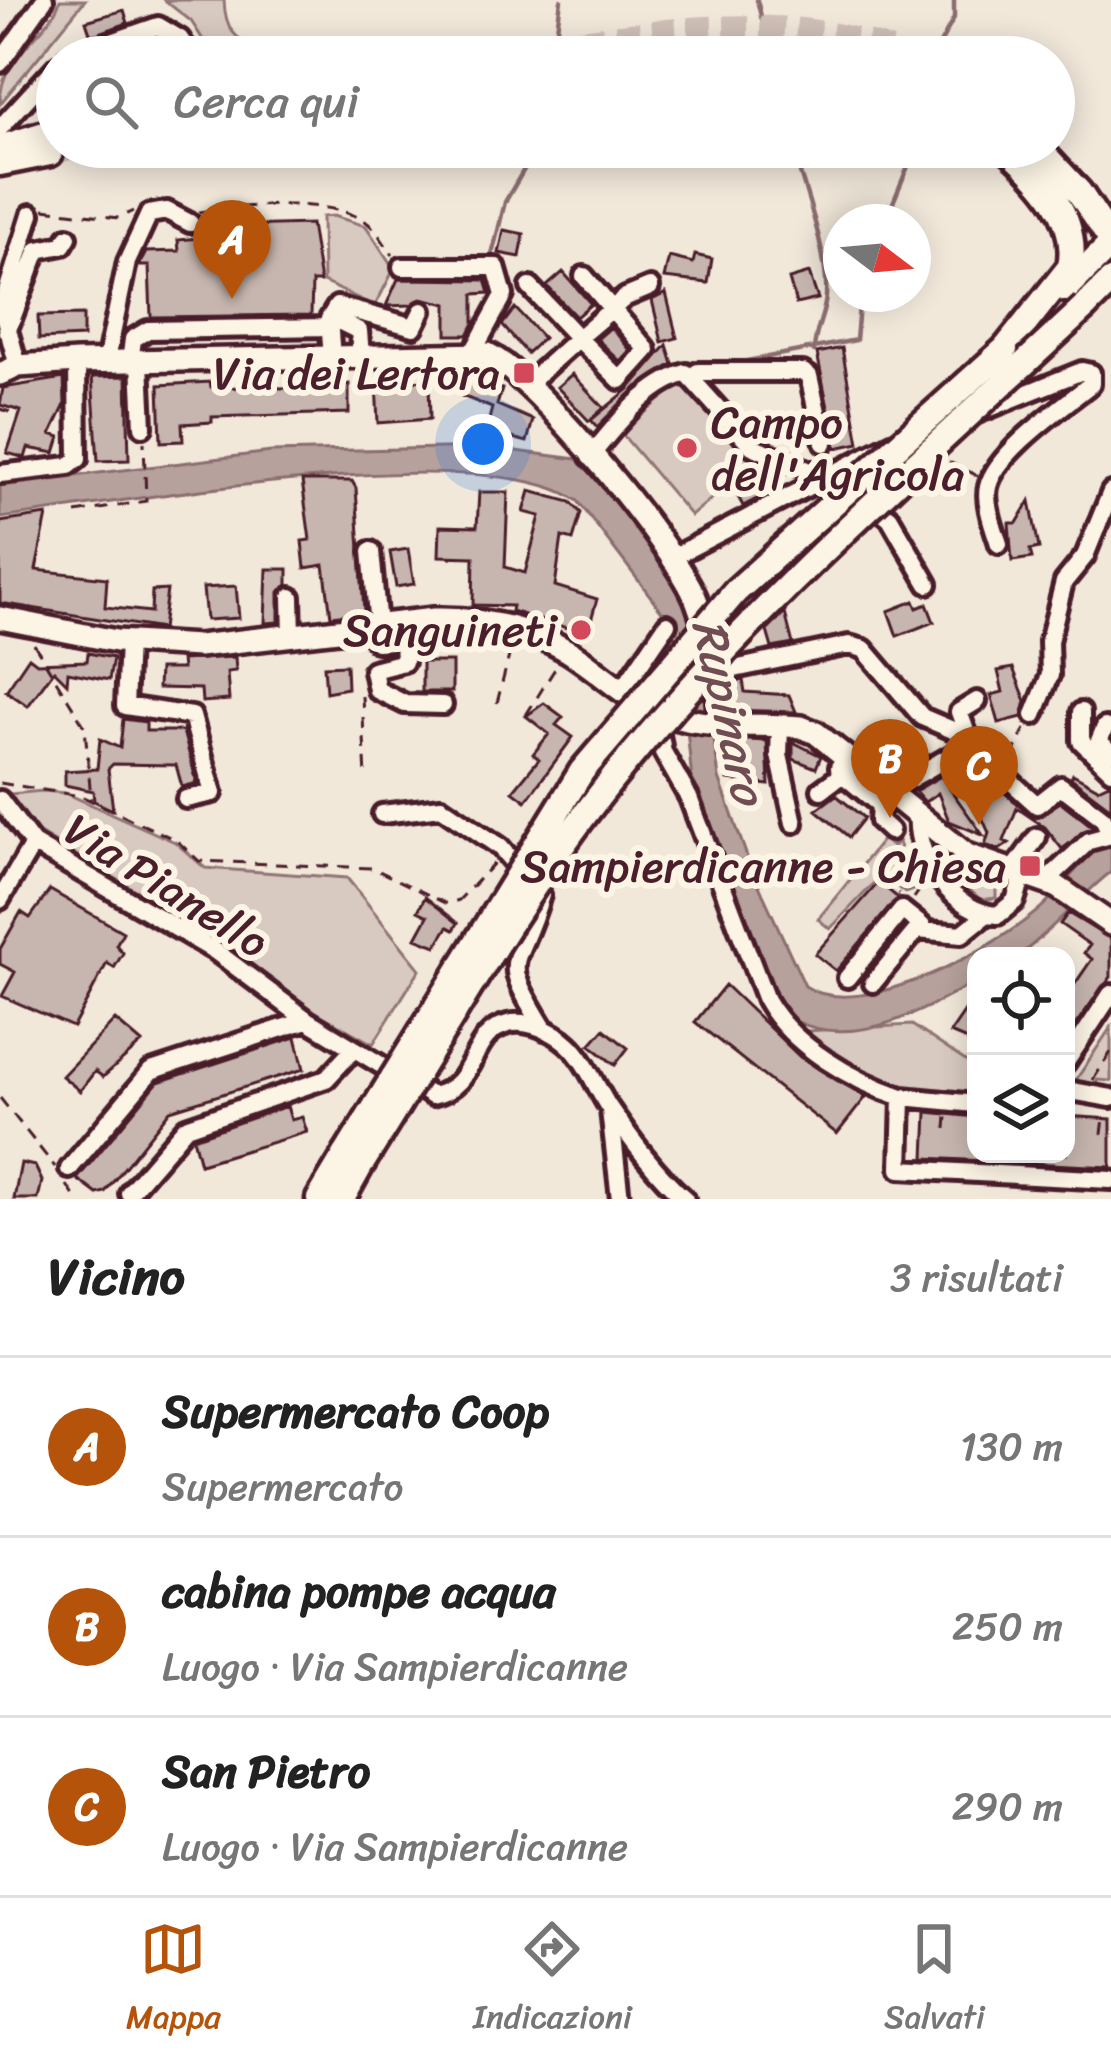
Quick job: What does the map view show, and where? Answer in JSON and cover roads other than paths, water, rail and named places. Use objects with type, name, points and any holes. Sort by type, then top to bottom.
[{"type":"highway","points":[[0,148],[36,143]]},
{"type":"highway","points":[[0,163],[36,148]]},
{"type":"highway","points":[[1025,168],[1057,202],[1072,238],[1072,274]]},
{"type":"highway","points":[[342,1199],[354,1159],[582,771],[736,591],[1005,349],[1072,274],[1107,247],[1079,192],[1057,168]]},
{"type":"highway","points":[[320,1199],[354,1159],[557,854],[611,781],[763,610],[1111,280]]},
{"type":"highway","points":[[1085,308],[1111,290]]},
{"type":"main road","points":[[9,370],[77,362],[464,351],[502,361],[652,527],[697,599],[716,673],[719,721]]},
{"type":"main road","points":[[9,620],[128,642],[198,646],[468,618],[516,628],[567,651],[656,711],[680,718],[780,725],[816,733],[967,855],[1076,899],[1111,924]]},
{"type":"street","points":[[0,63],[44,0]]},
{"type":"street","points":[[129,36],[158,26],[175,36]]},
{"type":"street","points":[[0,128],[36,89]]},
{"type":"street","points":[[106,363],[121,284],[149,214],[167,211],[193,218]]},
{"type":"street","points":[[9,370],[2,308],[31,214]]},
{"type":"street","points":[[7,332],[38,250],[63,245],[68,237]]},
{"type":"street","points":[[402,266],[496,267],[504,295],[464,351]]},
{"type":"street","points":[[530,287],[620,380],[646,350],[584,276]]},
{"type":"street","points":[[526,385],[611,308],[650,287]]},
{"type":"street","points":[[332,358],[337,306],[414,327],[422,311]]},
{"type":"street","points":[[143,427],[133,339],[148,330],[334,324],[359,331],[361,356]]},
{"type":"street","points":[[0,474],[69,466],[78,459],[77,362]]},
{"type":"street","points":[[671,559],[871,450],[1082,371],[1091,374],[1091,383],[1034,431],[989,481],[986,491],[999,544]]},
{"type":"street","points":[[590,457],[634,407],[671,378],[698,372],[803,372],[809,376],[824,443]]},
{"type":"street","points":[[692,377],[752,446],[859,492],[890,518],[928,584]]},
{"type":"street","points":[[1034,715],[1050,675],[1048,641],[1064,582],[1085,556],[1111,492]]},
{"type":"street","points":[[370,551],[372,626],[377,642],[403,640],[404,662],[377,664],[373,670],[377,690],[405,704],[443,705]]},
{"type":"street","points":[[291,597],[292,636]]},
{"type":"street","points":[[622,690],[667,624]]},
{"type":"street","points":[[128,642],[125,706],[192,716],[213,793],[186,799]]},
{"type":"street","points":[[716,673],[849,645],[864,649],[922,717],[971,744],[1037,805],[1061,785],[1103,818],[1111,835],[1089,841],[1034,879],[998,915],[987,914],[944,884],[924,858],[918,816]]},
{"type":"street","points":[[971,744],[959,712],[977,701]]},
{"type":"street","points":[[656,711],[663,752],[689,798],[744,951],[776,1019],[862,1084],[902,1096],[967,1103]]},
{"type":"street","points":[[1081,712],[1081,741],[1111,770]]},
{"type":"street","points":[[780,725],[779,755],[794,823]]},
{"type":"street","points":[[1105,727],[1099,741],[1111,753]]},
{"type":"street","points":[[888,792],[971,744]]},
{"type":"street","points":[[820,790],[840,769],[880,805],[879,821],[890,831]]},
{"type":"street","name":"Via Pianello","points":[[0,800],[33,844],[215,951],[307,1020],[432,1096],[461,1084],[484,1041],[501,1026],[529,1024],[545,1030]]},
{"type":"street","points":[[382,814],[441,806],[508,858],[541,895],[513,964],[514,983],[545,1030],[569,1044],[610,1109],[686,1199]]},
{"type":"street","points":[[1034,879],[1037,837]]},
{"type":"street","points":[[0,900],[33,844]]},
{"type":"street","points":[[847,978],[902,910],[922,926],[952,936],[970,930],[987,914]]},
{"type":"street","points":[[873,983],[922,926]]},
{"type":"street","points":[[1069,1055],[1111,994]]},
{"type":"street","points":[[64,1174],[151,1072],[307,1020]]},
{"type":"street","points":[[129,1193],[186,1127],[326,1079],[354,1049]]},
{"type":"street","points":[[1075,1093],[1111,1098]]},
{"type":"street","points":[[902,1096],[901,1169],[1111,1180]]},
{"type":"street","points":[[610,1109],[620,1199]]},
{"type":"waterway","points":[[556,36],[561,0]]},
{"type":"waterway","points":[[757,0],[766,36]]},
{"type":"waterway","points":[[944,36],[954,18],[954,0]]},
{"type":"waterway","points":[[492,255],[505,202],[525,168]]},
{"type":"waterway","points":[[799,168],[826,279],[814,351]]},
{"type":"waterway","points":[[892,204],[907,168]]},
{"type":"waterway","points":[[731,364],[856,340],[858,312]]},
{"type":"tunnel","points":[[622,36],[750,27],[836,36]]},
{"type":"place","name":"Supermercato Coop","points":[[232,299]]},
{"type":"place","name":"Via dei Lertora","points":[[524,373]]},
{"type":"place","name":"Campo dell'Agricola","points":[[687,448]]},
{"type":"place","name":"Sanguineti","points":[[581,630]]},
{"type":"place","name":"cabina pompe acqua","points":[[890,818]]},
{"type":"place","name":"San Pietro","points":[[979,825]]},
{"type":"place","name":"Sampierdicanne - Chiesa","points":[[1030,866]]},
{"type":"water label","name":"Rupinaro","points":[[730,711]]}]
